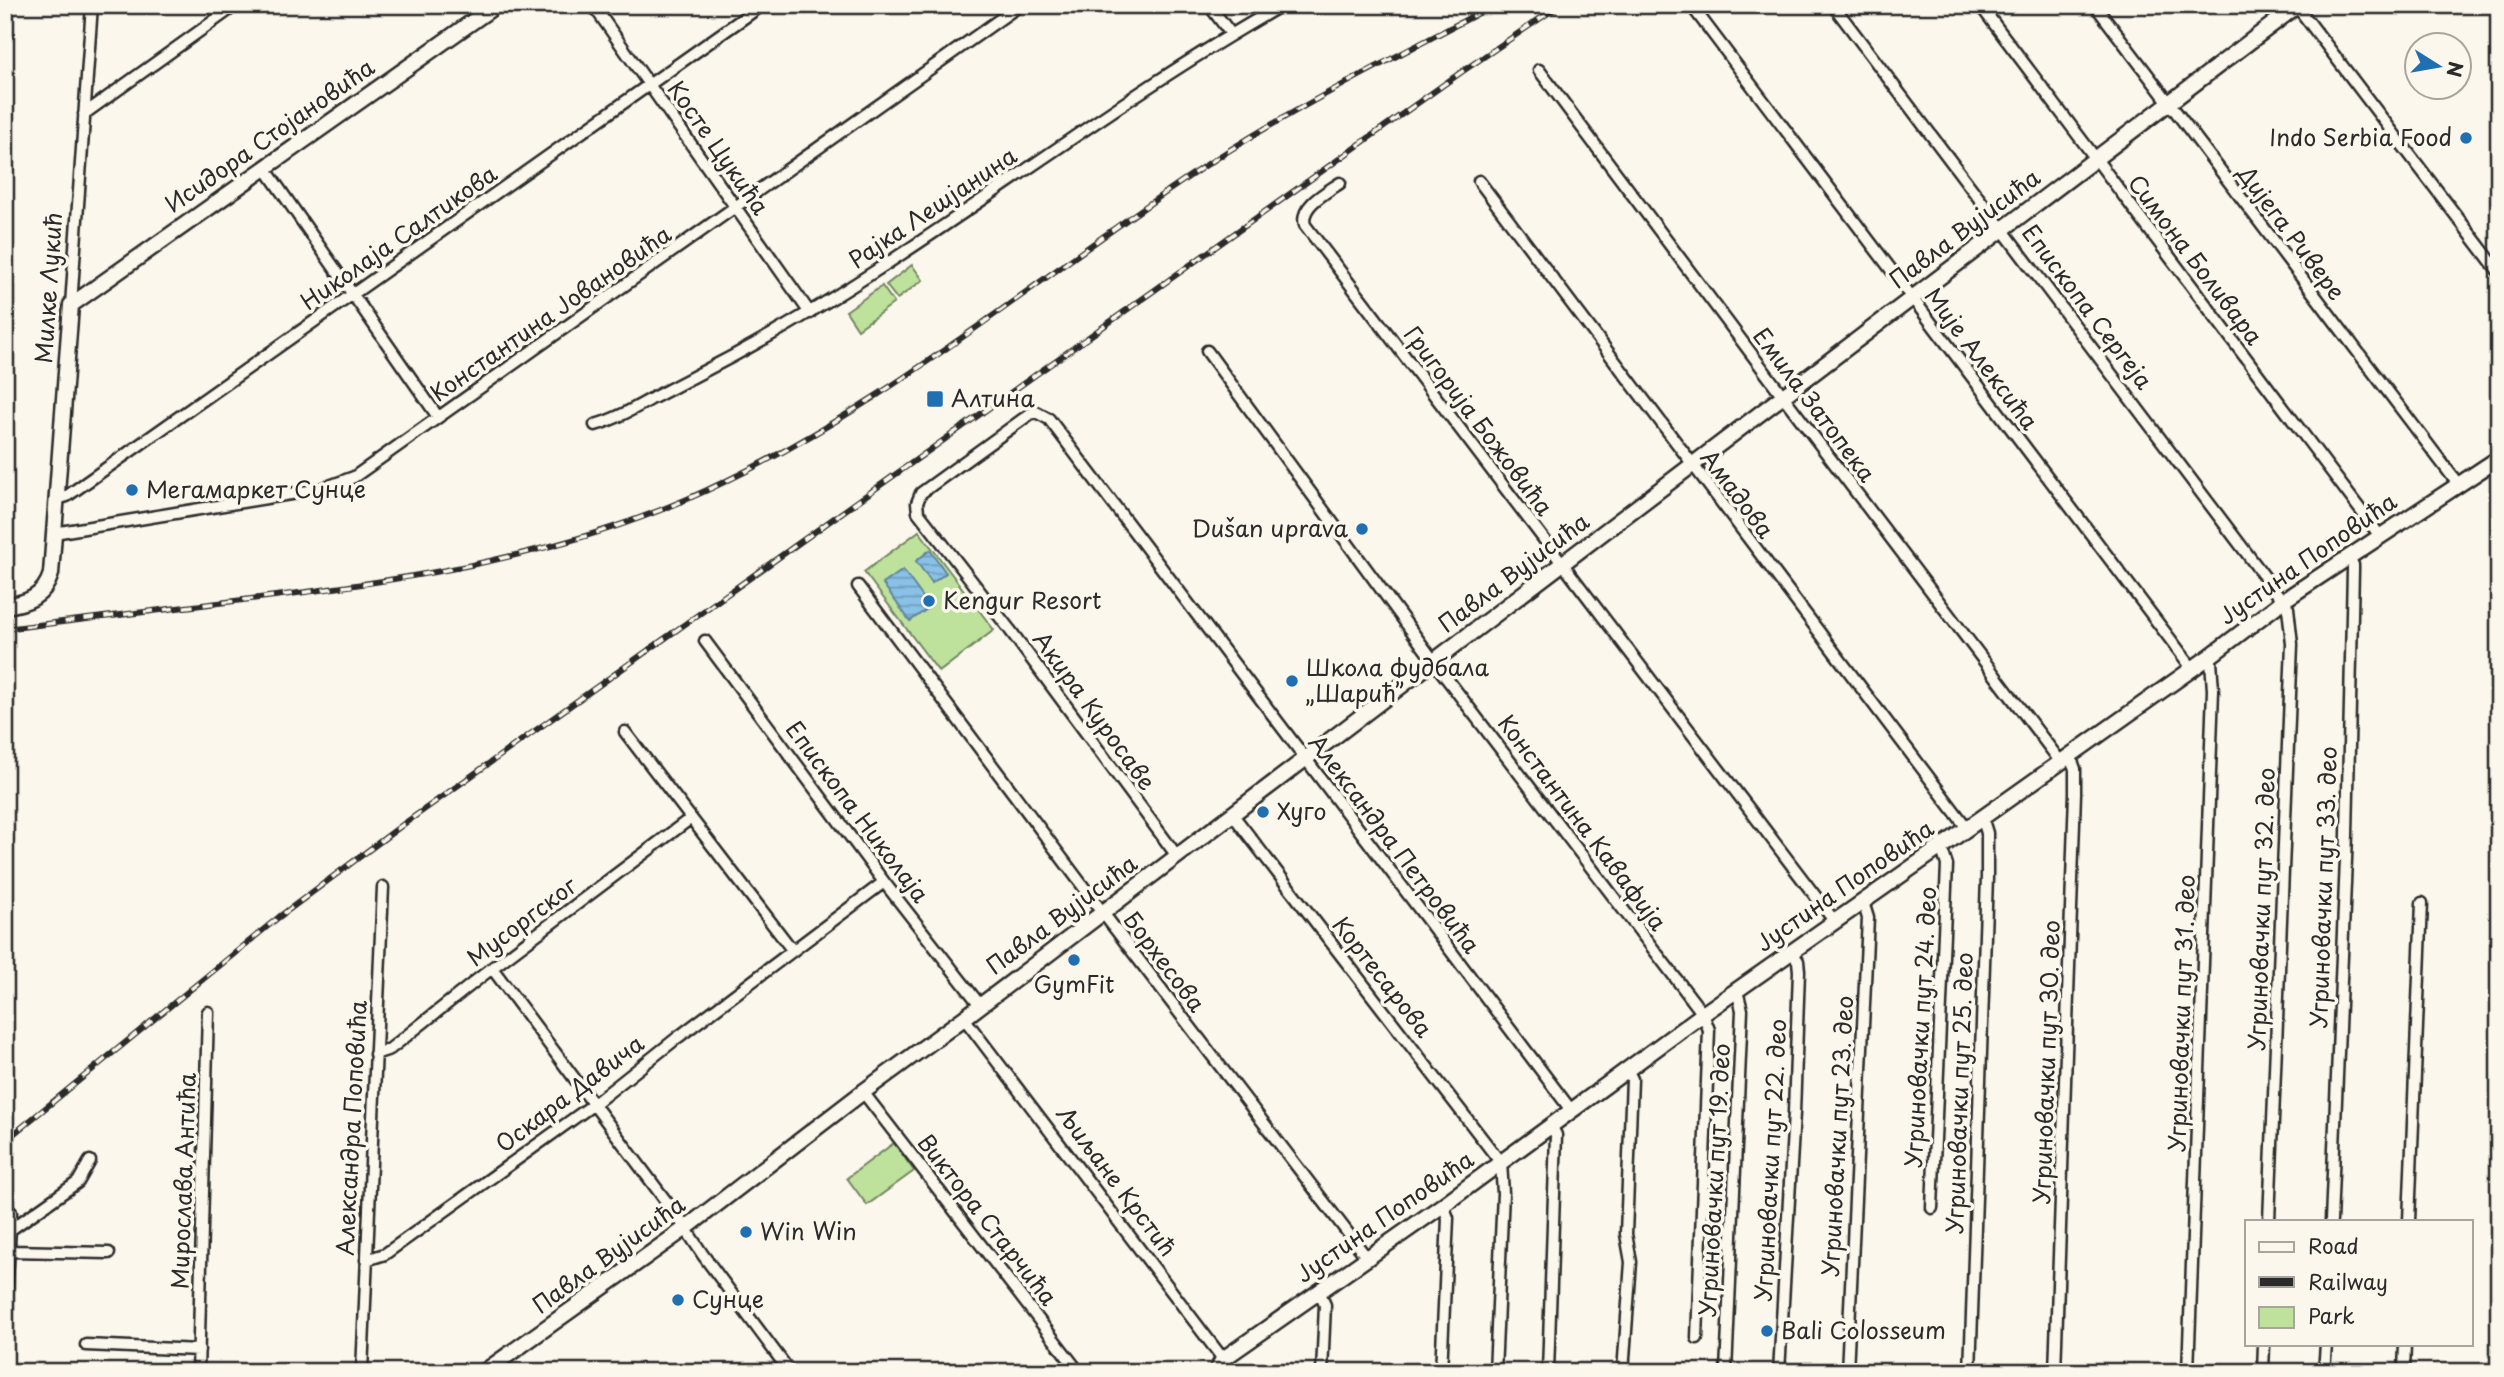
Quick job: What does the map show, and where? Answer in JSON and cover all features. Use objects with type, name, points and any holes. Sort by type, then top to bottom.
[{"type":"street","name":"Милке Лукић","points":[[5,606],[25,603],[36,597],[44,590],[51,575],[92,5]]},
{"type":"street","points":[[83,114],[236,5]]},
{"type":"street","name":"Исидора Стојановића","points":[[71,305],[496,5]]},
{"type":"street","name":"Косте Цукића","points":[[593,5],[810,313]]},
{"type":"street","name":"Николаја Салтикова","points":[[57,499],[67,496],[762,5]]},
{"type":"street","name":"Константина Јовановића","points":[[54,533],[335,486],[363,472],[1020,5]]},
{"type":"street","points":[[1209,5],[1231,34]]},
{"type":"street","name":"Рајка Лешјанина","points":[[596,425],[627,412],[810,313],[1089,126],[1231,34],[1282,5]]},
{"type":"street","name":"Мије Алексића","points":[[1691,5],[2192,668]]},
{"type":"street","name":"Епископа Сергеја","points":[[1833,5],[2284,600]]},
{"type":"street","name":"Симона Боливара","points":[[1980,5],[2380,536]]},
{"type":"street","name":"Дијега Ривере","points":[[2095,5],[2458,484]]},
{"type":"street","points":[[2297,5],[2499,272]]},
{"type":"street","name":"Павла Вујисића","points":[[493,1369],[686,1228],[1233,815],[2297,5]]},
{"type":"street","name":"Емила Затопека","points":[[1539,70],[1783,396],[2065,758]]},
{"type":"street","points":[[265,168],[438,417]]},
{"type":"street","name":"Амадова","points":[[1479,181],[1966,828]]},
{"type":"street","name":"Григорија Божовића","points":[[1340,183],[1307,209],[1303,221],[1305,225],[1835,922]]},
{"type":"street","name":"Константина Кавафија","points":[[1207,351],[1434,661],[1703,1014]]},
{"type":"street","name":"Александра Петровића","points":[[927,524],[918,512],[917,503],[921,493],[1030,414],[1043,414],[1571,1110]]},
{"type":"street","name":"Јустина Поповића","points":[[1219,1365],[1703,1014],[1941,848],[2284,600],[2499,458]]},
{"type":"street","name":"Акира Куросаве","points":[[927,524],[1010,630],[1177,856]]},
{"type":"street","name":"Угриновачки пут 33. део","points":[[2331,1220],[2347,835],[2353,570],[2348,556]]},
{"type":"street","name":"Борхесова","points":[[858,586],[1103,913],[1367,1258]]},
{"type":"street","name":"Угриновачки пут 32. део","points":[[2269,1220],[2292,644],[2291,617],[2284,600]]},
{"type":"street","name":"Епископа Николаја","points":[[705,641],[884,883],[980,1006]]},
{"type":"street","name":"Угриновачки пут 31. део","points":[[2188,1372],[2213,690],[2211,661],[2208,657]]},
{"type":"street","points":[[625,732],[793,951]]},
{"type":"street","name":"Угриновачки пут 30. део","points":[[2055,1372],[2075,793],[2075,769],[2065,758]]},
{"type":"street","name":"Кортесарова","points":[[1233,815],[1501,1163]]},
{"type":"street","name":"Угриновачки пут 25. део","points":[[1970,1372],[1987,866],[1987,833],[1982,817]]},
{"type":"street","name":"Мусоргског","points":[[375,1054],[390,1049],[492,968],[691,818]]},
{"type":"street","name":"Угриновачки пут 24. део","points":[[1932,1208],[1947,865],[1941,848]]},
{"type":"street","name":"Оскара Давича","points":[[366,1260],[385,1254],[594,1104],[677,1038],[884,883]]},
{"type":"street","name":"Александра Поповића","points":[[362,1372],[383,887]]},
{"type":"street","name":"Угриновачки пут 23. део","points":[[1846,1372],[1867,918],[1863,902]]},
{"type":"street","points":[[2409,1220],[2422,903]]},
{"type":"street","name":"Угриновачки пут 22. део","points":[[1779,1372],[1799,971],[1799,964],[1792,952]]},
{"type":"street","points":[[492,968],[686,1228],[789,1372]]},
{"type":"street","name":"Угриновачки пут 19. део","points":[[1726,1372],[1742,1010],[1737,990]]},
{"type":"street","name":"Мирослава Антића","points":[[198,1372],[208,1012]]},
{"type":"street","points":[[1697,1338],[1709,1030],[1703,1014]]},
{"type":"street","name":"Љиљане Крстић","points":[[964,1018],[1219,1365]]},
{"type":"street","points":[[1623,1372],[1631,1262],[1626,1234],[1632,1079],[1627,1070]]},
{"type":"street","name":"Виктора Старчића","points":[[863,1092],[1079,1372]]},
{"type":"street","points":[[1548,1372],[1556,1135],[1551,1125]]},
{"type":"street","points":[[10,1230],[78,1182],[90,1161]]},
{"type":"street","points":[[1495,1372],[1503,1193],[1501,1163]]},
{"type":"street","points":[[1441,1372],[1448,1218],[1443,1205]]},
{"type":"street","points":[[5,1312],[11,1212]]},
{"type":"street","points":[[9,1251],[108,1253]]},
{"type":"street","points":[[1319,1291],[1325,1305],[1322,1372]]},
{"type":"street","points":[[86,1345],[199,1350]]},
{"type":"street","points":[[2263,1372],[2264,1346]]},
{"type":"street","points":[[2324,1372],[2326,1346]]},
{"type":"street","points":[[2404,1372],[2405,1346]]},
{"type":"green space","points":[[912,265],[923,280],[897,299],[886,285]]},
{"type":"green space","points":[[882,286],[894,303],[858,329],[846,311]]},
{"type":"green space","name":"Kengur Resort","points":[[919,531],[994,630],[939,672],[864,572]]},
{"type":"green space","points":[[894,1143],[914,1171],[867,1205],[847,1178]]},
{"type":"water","points":[[930,550],[946,573],[932,583],[916,561]]},
{"type":"water","points":[[903,570],[930,607],[910,621],[883,584]]},
{"type":"railway","points":[[5,629],[306,592],[472,565],[580,538],[685,500],[751,469],[878,395],[1178,184],[1254,135],[1494,5]]},
{"type":"railway","points":[[5,1141],[279,917],[401,826],[1460,73],[1560,5]]},
{"type":"place","name":"Indo Serbia Food","points":[[2466,138]]},
{"type":"place","name":"Алтина","points":[[935,399]]},
{"type":"place","name":"Мегамаркет Сунце","points":[[132,490]]},
{"type":"place","name":"Dušan uprava","points":[[1362,529]]},
{"type":"place","name":"Kengur Resort","points":[[929,601]]},
{"type":"place","name":"Школа фудбала „Шарић”","points":[[1292,681]]},
{"type":"place","name":"Хуго","points":[[1263,812]]},
{"type":"place","name":"GymFit","points":[[1074,960]]},
{"type":"place","name":"Win Win","points":[[746,1232]]},
{"type":"place","name":"Сунце","points":[[678,1300]]},
{"type":"place","name":"Bali Colosseum","points":[[1767,1331]]}]
